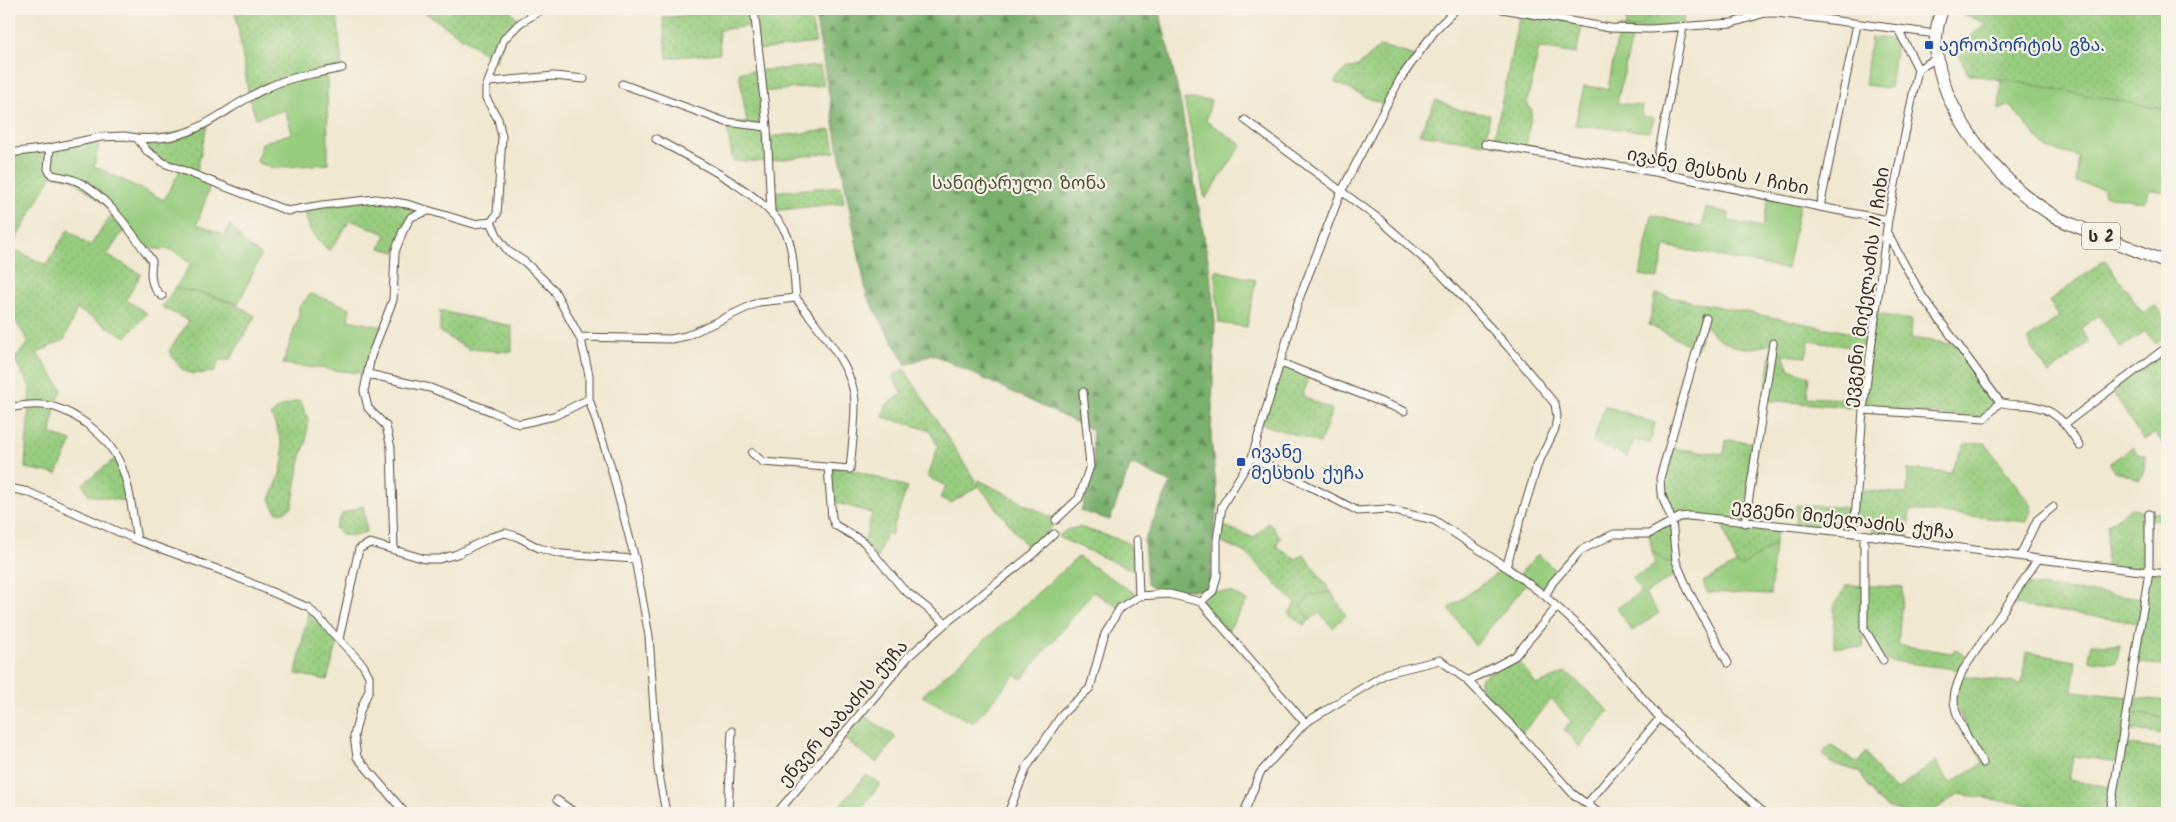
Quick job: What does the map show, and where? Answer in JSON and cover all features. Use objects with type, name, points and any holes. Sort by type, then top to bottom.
[{"type":"highway","name":"ს 2","points":[[1942,9],[1936,34],[1937,58],[1941,76],[1966,128],[2002,175],[2027,198],[2053,216],[2167,263]]},
{"type":"street","points":[[137,138],[147,151],[164,163],[288,211],[376,199],[407,204],[474,224],[491,222],[497,214],[502,137],[498,119],[485,92],[504,39],[520,23],[543,9]]},
{"type":"street","points":[[754,9],[767,127],[771,210]]},
{"type":"street","points":[[1201,602],[1213,591],[1217,576],[1217,540],[1222,506],[1252,457],[1299,299],[1342,192],[1400,79],[1437,28],[1456,9]]},
{"type":"street","points":[[1502,9],[1610,28],[1650,30],[1732,23],[1763,11],[1936,34]]},
{"type":"street","name":"ივანე მესხის I ჩიხი","points":[[1484,144],[1655,172],[1820,207],[1857,24]]},
{"type":"street","points":[[1655,172],[1684,27]]},
{"type":"street","points":[[1898,29],[1918,68],[1937,58]]},
{"type":"street","points":[[9,154],[50,148],[101,137],[124,136],[153,139],[180,135],[207,125],[272,85],[342,68]]},
{"type":"street","name":"ევგენი მიქელაძის II ჩიხი","points":[[1854,533],[1863,410],[1886,233],[1918,68]]},
{"type":"street","points":[[490,82],[554,76],[584,79]]},
{"type":"street","points":[[622,84],[726,122],[767,127]]},
{"type":"street","points":[[1244,120],[1379,219],[1441,274],[1510,348],[1554,404],[1557,417],[1555,429],[1538,466],[1506,568]]},
{"type":"street","points":[[656,139],[730,181],[771,210],[786,232],[796,298],[846,369],[854,393],[855,403],[850,469],[763,462],[752,453]]},
{"type":"street","points":[[50,148],[48,168],[52,175],[72,179],[92,191],[127,225],[152,260],[150,277],[156,292],[162,296]]},
{"type":"street","points":[[1820,207],[1888,220]]},
{"type":"street","points":[[394,550],[391,448],[386,426],[368,408],[364,391],[372,356],[393,300],[395,252],[403,231],[411,218],[429,211]]},
{"type":"street","points":[[491,222],[499,239],[508,251],[525,262],[554,290],[579,336],[589,375],[589,399],[610,464],[635,559],[649,636],[658,769],[666,813]]},
{"type":"street","points":[[1886,233],[1922,296],[2000,402],[2006,405],[2030,405],[2057,416],[2066,423],[2080,446]]},
{"type":"street","points":[[579,336],[671,339],[686,336],[759,302],[796,298]]},
{"type":"street","points":[[1706,318],[1660,478],[1660,493],[1672,521],[1676,561],[1688,590],[1728,663]]},
{"type":"street","points":[[1745,523],[1773,343]]},
{"type":"street","points":[[2066,423],[2167,347]]},
{"type":"street","points":[[1281,363],[1404,411]]},
{"type":"street","points":[[368,374],[430,388],[519,424],[554,416],[589,399]]},
{"type":"street","points":[[1056,520],[1079,498],[1090,466],[1083,392]]},
{"type":"street","points":[[1863,410],[1985,418],[2000,402]]},
{"type":"street","points":[[9,408],[30,404],[55,406],[72,414],[106,439],[118,457],[126,478],[137,540]]},
{"type":"street","points":[[1252,457],[1358,511],[1386,509],[1434,520],[1506,568],[1545,596],[1591,638],[1660,718],[1764,813]]},
{"type":"street","points":[[828,467],[832,518],[835,525],[864,542],[903,589],[946,624]]},
{"type":"street","points":[[9,488],[28,492],[137,540],[225,572],[309,608],[363,665],[369,676],[369,690],[360,711],[354,736],[357,757],[405,813]]},
{"type":"street","points":[[2020,556],[2038,520],[2053,507]]},
{"type":"street","points":[[2110,813],[2149,572],[2149,514]]},
{"type":"street","name":"ევგენი მიქელაძის ქუჩა","points":[[1545,596],[1553,582],[1581,550],[1614,534],[1649,534],[1680,517],[1688,516],[1854,533],[2038,559],[2167,574]]},
{"type":"street","points":[[339,639],[359,549],[370,543],[425,560],[439,559],[457,554],[491,537],[504,533],[516,536],[539,548],[561,554],[635,559]]},
{"type":"street","name":"ენვერ ხაბაძის ქუჩა","points":[[777,813],[908,657],[1033,554],[1054,534]]},
{"type":"street","points":[[1864,535],[1864,628],[1883,660]]},
{"type":"street","points":[[1136,540],[1139,596]]},
{"type":"street","points":[[1983,763],[1962,724],[1954,701],[1957,685],[1967,665],[2038,559]]},
{"type":"street","points":[[1008,813],[1027,767],[1063,713],[1090,688],[1105,633],[1120,608],[1139,596],[1169,594],[1201,602],[1305,723]]},
{"type":"street","points":[[1468,681],[1516,656],[1557,607]]},
{"type":"street","points":[[1244,813],[1260,773],[1305,723],[1387,674],[1410,666],[1440,660],[1468,681],[1515,729],[1573,794],[1600,813]]},
{"type":"street","points":[[1587,804],[1660,718]]},
{"type":"street","points":[[728,813],[732,731]]},
{"type":"street","points":[[557,800],[575,813]]},
{"type":"green space","points":[[235,9],[375,9],[337,14],[342,68],[249,97]]},
{"type":"green space","points":[[420,9],[509,9],[520,23],[504,39],[496,61]]},
{"type":"green space","points":[[719,9],[749,9],[750,26],[719,30],[720,53],[667,58],[663,18],[718,11]]},
{"type":"green space","points":[[755,9],[809,9],[816,43],[759,50]]},
{"type":"green space","name":"სანიტარული ზონა","points":[[814,9],[1159,9],[1180,100],[1210,271],[1215,323],[1211,438],[1218,505],[1214,528],[1209,591],[1153,588],[1147,584],[1144,540],[1171,483],[1131,464],[1110,520],[1081,511],[1094,466],[1092,430],[932,354],[906,365],[867,296],[847,196]]},
{"type":"green space","points":[[1628,9],[1684,9],[1683,27],[1625,29]]},
{"type":"green space","points":[[1954,9],[2167,9],[2167,110],[1968,74],[1956,50],[1986,23]]},
{"type":"green space","points":[[1520,12],[1583,23],[1576,54],[1539,48],[1527,103],[1532,111],[1525,151],[1493,145]]},
{"type":"green space","points":[[1619,28],[1634,29],[1617,103],[1643,106],[1642,116],[1654,118],[1650,132],[1575,125],[1584,86],[1608,89]]},
{"type":"green space","points":[[1871,37],[1896,40],[1890,88],[1865,85]]},
{"type":"green space","points":[[1381,46],[1416,56],[1385,106],[1334,82],[1345,70],[1358,66]]},
{"type":"green space","points":[[820,66],[824,85],[763,92],[768,137],[831,130],[835,152],[769,161],[733,161],[726,122],[747,123],[739,72]]},
{"type":"green space","points":[[327,71],[328,164],[271,168],[257,162],[262,143],[292,133],[285,110],[256,118],[249,97],[272,85]]},
{"type":"green space","points":[[2001,79],[2167,110],[2167,192],[2150,190],[2144,202],[2104,195],[2102,188],[2076,182],[2079,157],[2046,148],[2010,105],[1999,110]]},
{"type":"green space","points":[[1184,99],[1211,100],[1206,121],[1242,145],[1205,199]]},
{"type":"green space","points":[[1436,100],[1460,110],[1490,115],[1485,144],[1419,134]]},
{"type":"green space","points":[[207,125],[196,175],[164,163],[137,138],[153,139]]},
{"type":"green space","points":[[101,137],[94,166],[164,200],[181,169],[212,180],[197,224],[225,235],[230,225],[245,244],[261,255],[238,304],[213,296],[175,288],[191,264],[172,250],[143,248],[113,211],[72,179],[52,175],[50,148]]},
{"type":"green space","points":[[50,148],[52,175],[11,248],[46,265],[68,230],[90,246],[114,211],[127,225],[107,255],[141,274],[126,300],[147,313],[126,337],[77,309],[64,340],[37,353],[62,389],[55,406],[51,434],[72,441],[57,474],[25,468],[30,387],[14,359],[29,342],[9,311],[9,206],[15,204],[9,173],[9,153]]},
{"type":"green space","points":[[841,186],[844,203],[771,211],[771,192]]},
{"type":"green space","points":[[1769,196],[1800,202],[1787,269],[1665,246],[1658,278],[1640,275],[1652,215],[1702,228],[1706,208],[1729,213],[1728,221],[1762,228]]},
{"type":"green space","points":[[376,199],[421,209],[411,218],[395,252],[380,248],[386,234],[350,220],[330,251],[312,233],[305,209]]},
{"type":"green space","points":[[2105,260],[2143,313],[2155,305],[2167,322],[2167,336],[2156,344],[2145,331],[2121,348],[2099,315],[2081,328],[2088,343],[2049,374],[2027,340],[2059,317],[2049,301]]},
{"type":"green space","points":[[1215,270],[1256,280],[1247,327],[1219,323]]},
{"type":"green space","points":[[175,288],[216,297],[236,305],[255,316],[230,360],[219,360],[214,372],[197,374],[187,372],[178,365],[169,351],[189,321],[162,307]]},
{"type":"green space","points":[[311,294],[350,308],[348,320],[382,327],[368,374],[283,364],[299,315],[299,307]]},
{"type":"green space","points":[[1655,294],[1872,337],[1876,314],[1912,320],[1911,338],[1958,345],[2000,402],[1985,418],[1764,400],[1773,343],[1753,348],[1736,346],[1720,339],[1704,325],[1697,349],[1649,325]],"holes":[[[1809,341],[1871,350],[1864,400],[1807,397],[1809,376],[1790,369],[1783,355],[1806,357]]]},
{"type":"green space","points":[[440,311],[512,326],[512,352],[468,349],[440,332]]},
{"type":"green space","points":[[2167,347],[2167,451],[2156,433],[2143,440],[2111,389]]},
{"type":"green space","points":[[1281,363],[1311,374],[1302,396],[1332,410],[1320,443],[1262,424]]},
{"type":"green space","points":[[904,369],[978,485],[979,480],[1056,520],[1033,554],[979,486],[951,503],[940,498],[946,486],[928,477],[938,446],[929,430],[883,417],[886,405],[903,394],[892,376]]},
{"type":"green space","points":[[296,401],[301,402],[308,419],[306,443],[301,456],[292,507],[284,512],[276,512],[270,499],[282,467],[283,458],[280,439],[271,415],[277,409]]},
{"type":"green space","points":[[1605,406],[1655,423],[1650,443],[1634,440],[1627,457],[1593,441]]},
{"type":"green space","points":[[1726,440],[1757,443],[1743,521],[1777,527],[1775,544],[1741,568],[1736,564],[1721,520],[1694,520],[1679,517],[1670,511],[1662,496],[1663,477],[1669,448],[1724,454]]},
{"type":"green space","points":[[1985,443],[2032,506],[2027,522],[1910,510],[1907,541],[1863,526],[1856,510],[1852,529],[1848,531],[1795,529],[1796,505],[1856,508],[1857,490],[1907,494],[1908,469],[1950,473],[1965,444]]},
{"type":"green space","points":[[2133,447],[2138,454],[2145,456],[2144,471],[2139,480],[2113,470],[2110,463]]},
{"type":"green space","points":[[117,457],[130,502],[89,495],[83,484]]},
{"type":"green space","points":[[828,467],[850,469],[907,487],[891,535],[886,533],[877,558],[864,542],[872,513],[831,501]]},
{"type":"green space","points":[[363,506],[367,531],[356,536],[341,535],[335,527],[342,514]]},
{"type":"green space","points":[[2131,508],[2149,514],[2149,571],[2167,574],[2167,653],[2165,653],[2163,665],[2134,663],[2140,623],[2007,604],[2021,584],[2144,598],[2148,572],[2106,567],[2108,524]]},
{"type":"green space","points":[[2167,511],[2167,521],[2149,520],[2149,514]]},
{"type":"green space","points":[[1672,521],[1676,561],[1666,562],[1652,551],[1649,534]]},
{"type":"green space","points":[[1268,522],[1281,537],[1276,546],[1296,559],[1304,554],[1331,592],[1312,595],[1301,605],[1310,620],[1304,625],[1289,614],[1295,603],[1246,553],[1217,540],[1219,524],[1254,538]]},
{"type":"green space","points":[[1079,527],[1127,542],[1133,551],[1134,571],[1058,537],[1066,530]]},
{"type":"green space","points":[[1775,544],[1770,595],[1707,592],[1703,582],[1736,564],[1741,567]]},
{"type":"green space","points":[[1652,551],[1666,562],[1676,561],[1681,571],[1645,594],[1659,613],[1632,631],[1617,608],[1641,592],[1632,578],[1655,565]]},
{"type":"green space","points":[[1538,554],[1557,572],[1540,591],[1527,583],[1475,646],[1449,608],[1506,567],[1518,576]]},
{"type":"green space","points":[[1078,557],[1139,596],[1120,608],[1093,592],[1022,679],[1015,675],[973,723],[922,696]]},
{"type":"green space","points":[[1847,585],[1903,587],[1898,645],[1952,653],[1955,649],[1970,660],[1963,670],[1883,660],[1864,629],[1863,648],[1834,647],[1834,606]]},
{"type":"green space","points":[[1213,591],[1233,593],[1247,601],[1227,632],[1201,602]]},
{"type":"green space","points":[[1331,592],[1346,615],[1333,628],[1319,613],[1310,620],[1301,605],[1312,595]]},
{"type":"green space","points":[[309,608],[339,639],[327,680],[296,674]]},
{"type":"green space","points":[[2091,644],[2120,645],[2116,663],[2089,661]]},
{"type":"green space","points":[[2026,652],[2076,661],[2072,691],[2129,697],[2127,713],[2167,717],[2167,734],[2124,729],[2122,744],[2167,750],[2167,809],[2163,813],[2080,813],[1958,794],[1930,813],[1905,813],[1887,807],[1876,799],[1860,772],[1831,763],[1823,754],[1830,745],[1858,763],[1866,752],[1882,778],[1897,790],[1936,761],[1950,783],[1983,763],[1954,701],[1961,676],[2022,684]],"holes":[[[2073,756],[2119,762],[2115,788],[2069,780]]]},
{"type":"green space","points":[[1515,656],[1537,685],[1567,672],[1609,711],[1580,747],[1564,730],[1571,721],[1552,699],[1520,735],[1480,688],[1480,679]]},
{"type":"green space","points":[[2129,697],[2167,701],[2167,717],[2127,713]]},
{"type":"green space","points":[[860,713],[896,737],[877,763],[841,737]]},
{"type":"green space","points":[[866,775],[880,784],[858,813],[834,813]]},
{"type":"place","name":"აეროპორტის გზა.","points":[[1929,45]]},
{"type":"place","name":"ივანე მესხის ქუჩა","points":[[1241,462]]}]
